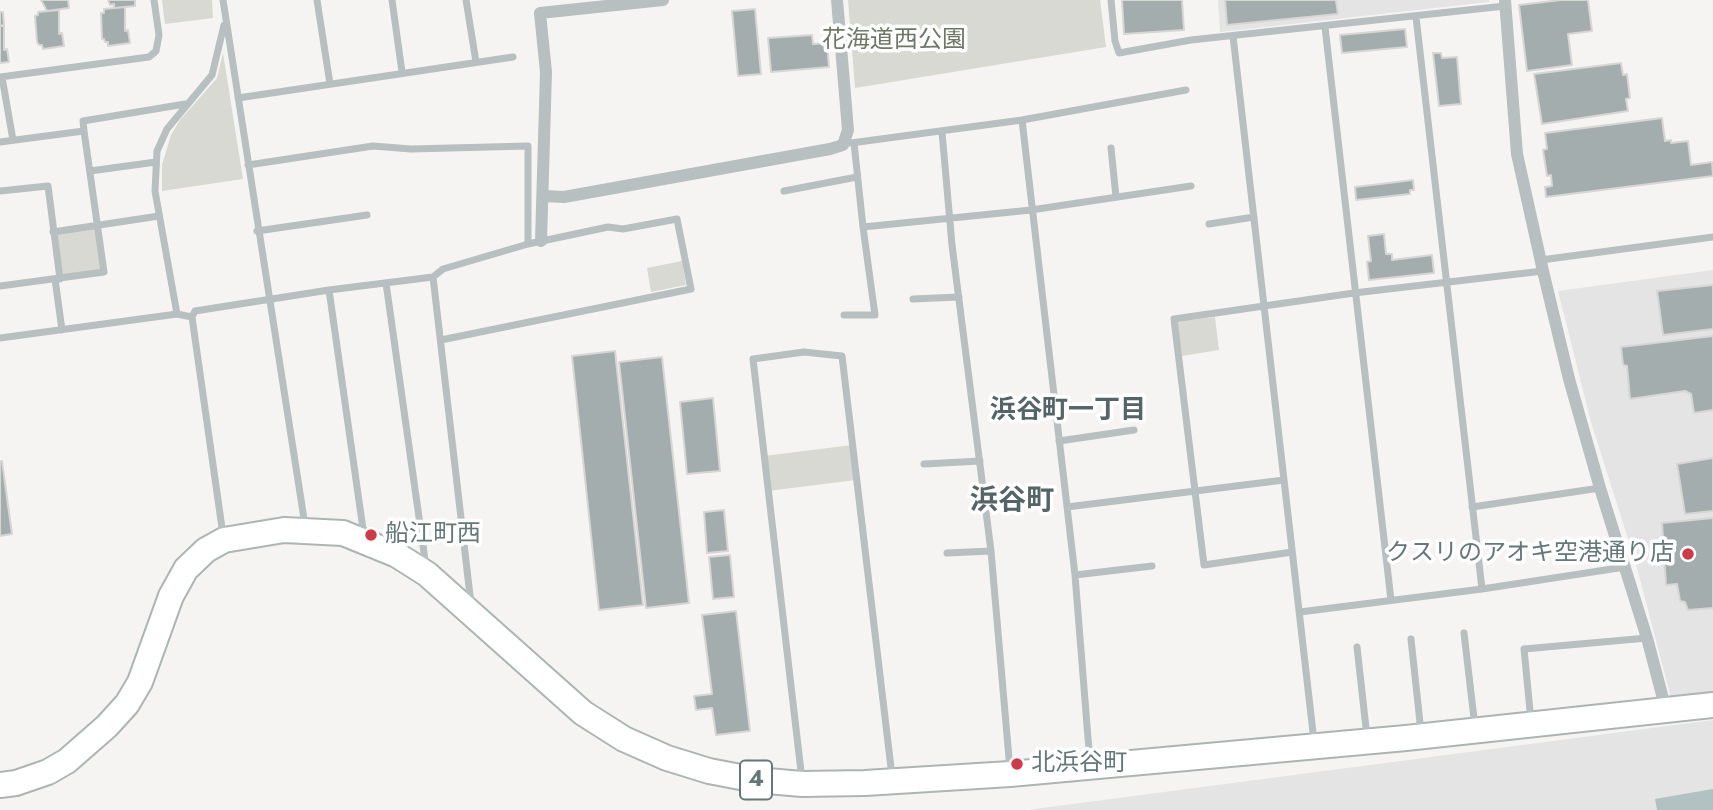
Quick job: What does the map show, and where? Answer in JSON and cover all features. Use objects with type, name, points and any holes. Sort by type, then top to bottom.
[{"type":"main road","name":"4","points":[[0,785],[16,783],[48,772],[67,761],[107,726],[127,704],[140,682],[171,596],[186,569],[206,550],[224,540],[305,529],[343,533],[364,540],[397,555],[427,574],[583,713],[624,739],[667,758],[709,771],[756,780],[802,784],[1010,774],[1475,731],[1713,705]]},
{"type":"street","points":[[13,140],[1,77],[149,57],[156,51],[159,35],[154,0]]},
{"type":"street","points":[[223,0],[305,529]]},
{"type":"street","points":[[317,0],[330,84]]},
{"type":"street","points":[[392,0],[402,72]]},
{"type":"street","points":[[466,0],[476,62]]},
{"type":"street","points":[[535,242],[544,196],[546,72],[539,6],[663,0]]},
{"type":"street","points":[[837,0],[848,144],[858,177],[875,315],[844,315]]},
{"type":"street","points":[[1111,0],[1115,41],[1119,53],[1191,40],[1416,17],[1505,3],[1517,154],[1542,265],[1569,379],[1666,710]]},
{"type":"street","points":[[1416,17],[1482,589]]},
{"type":"street","points":[[177,314],[155,191],[157,152],[167,129],[185,104],[212,75],[225,19]]},
{"type":"street","points":[[1325,27],[1391,600]]},
{"type":"street","points":[[1233,36],[1314,745]]},
{"type":"street","points":[[238,98],[513,57]]},
{"type":"street","points":[[544,196],[564,197],[848,144],[1022,120],[1186,90]]},
{"type":"street","points":[[0,286],[104,272],[83,121],[185,104]]},
{"type":"street","points":[[1022,120],[1075,575],[1090,766]]},
{"type":"street","points":[[0,142],[84,131]]},
{"type":"street","points":[[942,132],[959,297],[991,551],[1010,774]]},
{"type":"street","points":[[248,165],[373,146],[403,149],[528,146],[535,242]]},
{"type":"street","points":[[1111,148],[1116,197]]},
{"type":"street","points":[[90,171],[156,162]]},
{"type":"street","points":[[784,191],[858,177]]},
{"type":"street","points":[[0,191],[48,186],[62,330]]},
{"type":"street","points":[[863,227],[1031,210],[1191,186]]},
{"type":"street","points":[[257,231],[368,215]]},
{"type":"street","points":[[53,232],[159,216]]},
{"type":"street","points":[[1209,224],[1254,217]]},
{"type":"street","points":[[224,540],[192,317],[195,312],[329,290],[433,277],[443,269],[535,242],[608,227],[623,229],[677,219],[691,289],[441,340]]},
{"type":"street","points":[[1292,552],[1204,565],[1174,319],[1445,282],[1713,237]]},
{"type":"street","points":[[433,277],[472,615]]},
{"type":"street","points":[[386,283],[427,574]]},
{"type":"street","points":[[329,290],[364,540]]},
{"type":"street","points":[[913,299],[959,297]]},
{"type":"street","points":[[0,338],[177,314],[192,317]]},
{"type":"street","points":[[802,784],[753,359],[804,352],[842,356],[892,781]]},
{"type":"street","points":[[1059,441],[1133,430]]},
{"type":"street","points":[[925,464],[980,461]]},
{"type":"street","points":[[1067,507],[1284,480]]},
{"type":"street","points":[[1472,507],[1600,488]]},
{"type":"street","points":[[947,553],[991,551]]},
{"type":"street","points":[[1075,575],[1152,566]]},
{"type":"street","points":[[1300,612],[1482,589],[1625,567]]},
{"type":"street","points":[[1464,633],[1475,731]]},
{"type":"street","points":[[1531,725],[1524,649],[1647,638]]},
{"type":"street","points":[[1411,639],[1421,736]]},
{"type":"street","points":[[1357,647],[1367,741]]},
{"type":"shaded area","points":[[1218,0],[1489,0],[1489,2],[1220,32]]},
{"type":"shaded area","points":[[1713,270],[1713,694],[1671,698],[1636,564],[1591,422],[1558,291]]},
{"type":"shaded area","points":[[1713,720],[1713,810],[1027,810]]},
{"type":"shaded area","points":[[1713,789],[1713,810],[1657,810],[1655,799]]},
{"type":"green space","points":[[162,0],[212,0],[213,18],[165,24]]},
{"type":"green space","name":"花海道西公園","points":[[848,0],[1100,0],[1106,47],[855,88]]},
{"type":"green space","points":[[223,53],[243,179],[162,191],[162,165],[171,135],[180,120],[217,78]]},
{"type":"green space","points":[[98,225],[104,272],[60,279],[53,232]]},
{"type":"green space","points":[[682,261],[686,285],[651,292],[647,268]]},
{"type":"green space","points":[[1215,317],[1219,350],[1182,356],[1177,322]]},
{"type":"green space","points":[[852,445],[856,480],[768,491],[764,456]]},
{"type":"building","points":[[41,0],[68,0],[69,8],[47,11]]},
{"type":"building","points":[[108,0],[135,0],[135,6],[114,8],[114,4],[110,5]]},
{"type":"building","points":[[1122,0],[1182,0],[1184,30],[1124,34]]},
{"type":"building","points":[[1225,0],[1336,0],[1338,14],[1227,25]]},
{"type":"building","points":[[1588,0],[1592,31],[1568,34],[1572,65],[1527,71],[1519,5]]},
{"type":"building","points":[[125,7],[125,31],[128,30],[130,43],[108,46],[108,42],[102,39],[101,13],[104,13],[104,9]]},
{"type":"building","points":[[755,9],[761,74],[738,76],[732,11]]},
{"type":"building","points":[[59,10],[59,34],[62,33],[64,46],[43,49],[37,42],[35,16],[38,12]]},
{"type":"building","points":[[0,12],[3,12],[4,25],[0,26]]},
{"type":"building","points":[[0,26],[4,26],[4,50],[7,49],[9,62],[0,63]]},
{"type":"building","points":[[1405,29],[1407,47],[1342,53],[1340,35]]},
{"type":"building","points":[[812,35],[813,44],[827,43],[829,67],[771,72],[768,38]]},
{"type":"building","points":[[1433,53],[1441,53],[1442,58],[1457,57],[1461,104],[1439,106]]},
{"type":"building","points":[[1621,63],[1623,75],[1627,74],[1630,98],[1626,99],[1628,111],[1542,124],[1534,74]]},
{"type":"building","points":[[1662,118],[1665,141],[1688,141],[1691,165],[1712,162],[1713,176],[1546,197],[1545,187],[1552,186],[1551,175],[1547,176],[1543,150],[1547,149],[1545,133]]},
{"type":"building","points":[[1413,180],[1414,190],[1410,190],[1410,194],[1356,200],[1355,187]]},
{"type":"building","points":[[1384,234],[1386,254],[1392,254],[1392,260],[1432,255],[1434,273],[1369,280],[1367,262],[1371,261],[1368,236]]},
{"type":"building","points":[[1713,285],[1713,329],[1663,335],[1657,291]]},
{"type":"building","points":[[1713,336],[1713,410],[1694,413],[1691,394],[1685,391],[1630,399],[1627,366],[1623,365],[1621,347]]},
{"type":"building","points":[[615,351],[643,605],[599,610],[572,356]]},
{"type":"building","points":[[662,357],[689,603],[646,608],[619,362]]},
{"type":"building","points":[[713,398],[720,471],[687,474],[680,402]]},
{"type":"building","points":[[1713,458],[1713,511],[1685,514],[1677,464]]},
{"type":"building","points":[[2,461],[12,534],[0,536],[0,462]]},
{"type":"building","points":[[724,510],[728,551],[707,553],[704,512]]},
{"type":"building","name":"クスリのアオキ空港通り店","points":[[1713,518],[1713,608],[1688,610],[1685,602],[1680,601],[1677,584],[1666,585],[1662,523]]},
{"type":"building","points":[[730,555],[734,597],[713,599],[709,557]]},
{"type":"building","points":[[736,611],[750,731],[716,735],[712,708],[696,710],[694,696],[712,694],[702,615]]},
{"type":"place","name":"船江町西","points":[[371,535]]},
{"type":"place","name":"クスリのアオキ空港通り店","points":[[1688,554]]},
{"type":"place","name":"北浜谷町","points":[[1017,764]]},
{"type":"district","name":"浜谷町一丁目","points":[[1068,412]]},
{"type":"district","name":"浜谷町","points":[[1012,502]]}]
